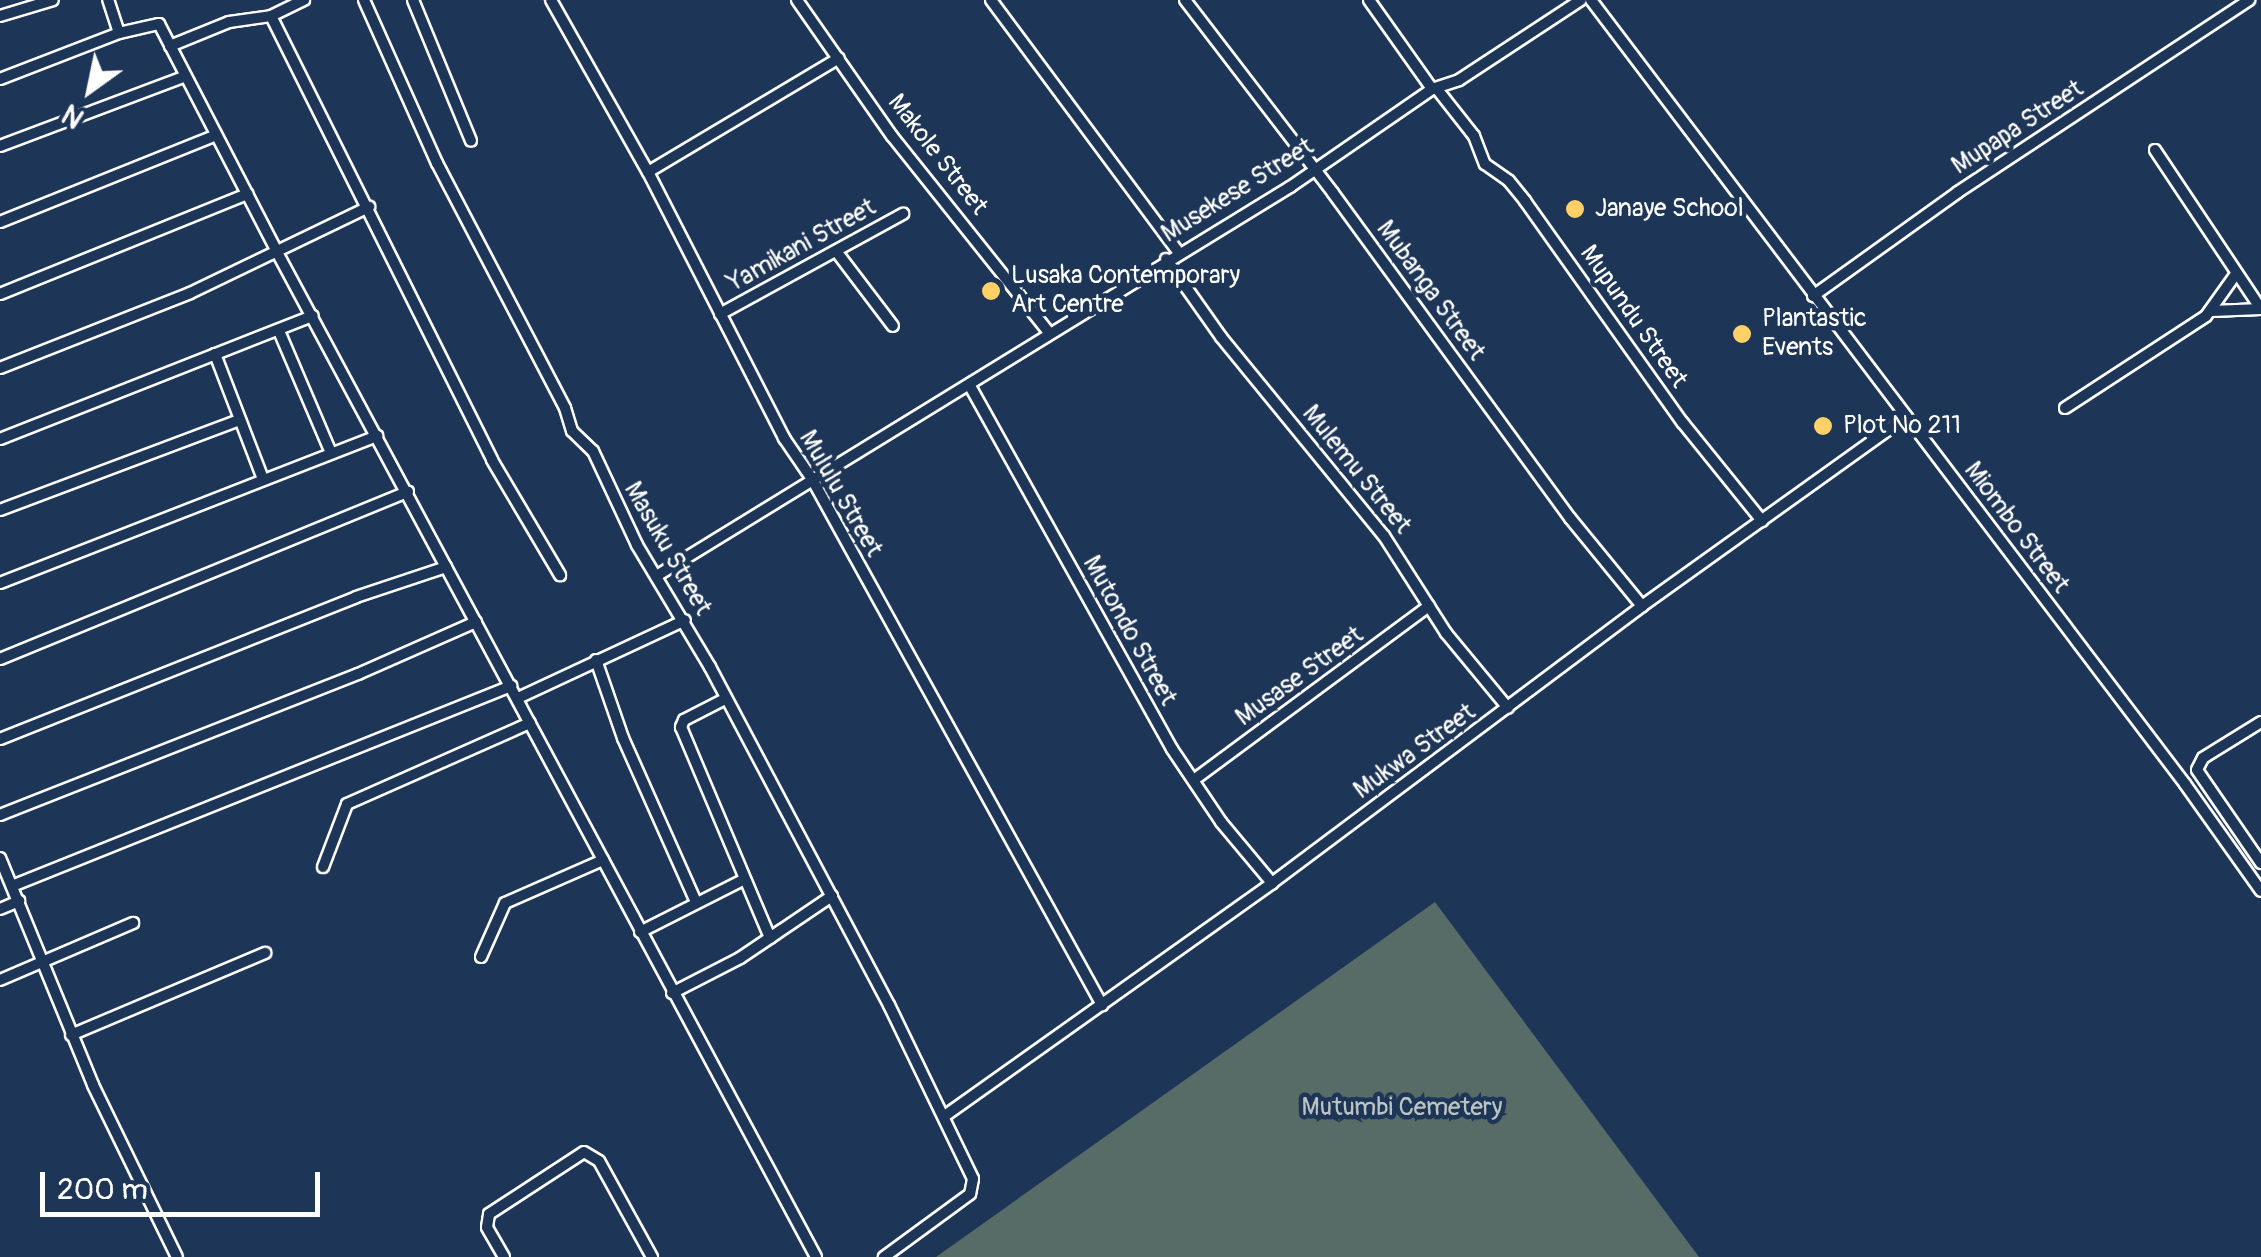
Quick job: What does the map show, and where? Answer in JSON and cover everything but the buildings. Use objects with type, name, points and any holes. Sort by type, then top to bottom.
[{"type":"street","points":[[0,16],[53,0]]},
{"type":"street","points":[[108,0],[120,33]]},
{"type":"street","points":[[170,46],[229,22],[270,16],[304,0]]},
{"type":"street","name":"Masuku Street","points":[[364,0],[492,275],[565,408],[572,432],[593,451],[611,495],[685,620],[946,1115],[972,1187],[884,1257]]},
{"type":"street","points":[[412,0],[471,141]]},
{"type":"street","name":"Mululu Street","points":[[551,0],[648,172],[784,438],[812,479],[1102,1005]]},
{"type":"street","name":"Makole Street","points":[[796,0],[892,136],[1049,333]]},
{"type":"street","points":[[991,0],[1178,252]]},
{"type":"street","name":"Mubanga Street","points":[[1185,0],[1315,169],[1570,518],[1642,606]]},
{"type":"street","name":"Mupundu Street","points":[[1369,0],[1474,136],[1486,164],[1508,181],[1525,202],[1683,423],[1762,521]]},
{"type":"street","name":"Musekese Street","points":[[658,575],[970,386],[1435,89],[1459,80],[1582,0]]},
{"type":"street","name":"Miombo Street","points":[[1591,0],[2261,891]]},
{"type":"street","name":"Mupapa Street","points":[[1813,296],[1958,192],[2249,0]]},
{"type":"street","points":[[270,16],[369,207],[492,460],[560,575]]},
{"type":"street","points":[[0,79],[156,23],[816,1257]]},
{"type":"street","points":[[648,172],[840,58]]},
{"type":"street","points":[[0,146],[184,77]]},
{"type":"street","points":[[0,222],[216,134]]},
{"type":"street","points":[[2154,150],[2261,309]]},
{"type":"street","points":[[0,294],[248,194]]},
{"type":"street","points":[[0,368],[278,254],[369,207]]},
{"type":"street","name":"Yamikani Street","points":[[720,314],[903,214]]},
{"type":"street","points":[[836,251],[893,326]]},
{"type":"street","name":"Mulemu Street","points":[[1166,259],[1221,337],[1398,555],[1446,633],[1508,708]]},
{"type":"street","points":[[2065,408],[2212,311],[2236,274]]},
{"type":"street","points":[[2212,311],[2261,309]]},
{"type":"street","points":[[0,438],[313,316]]},
{"type":"street","points":[[279,331],[331,453]]},
{"type":"street","points":[[214,354],[264,479]]},
{"type":"street","name":"Mutondo Street","points":[[970,386],[1172,749],[1221,822],[1272,883]]},
{"type":"street","name":"Mukwa Street","points":[[946,1115],[1272,883],[1642,606],[1906,416]]},
{"type":"street","points":[[0,510],[239,420]]},
{"type":"street","points":[[0,583],[377,436]]},
{"type":"street","points":[[0,659],[408,492]]},
{"type":"street","points":[[0,738],[319,612],[446,567]]},
{"type":"street","name":"Musase Street","points":[[1195,779],[1429,606]]},
{"type":"street","points":[[518,698],[685,620]]},
{"type":"street","points":[[0,815],[476,622]]},
{"type":"street","points":[[596,660],[624,738],[696,902]]},
{"type":"street","points":[[12,886],[511,686]]},
{"type":"street","points":[[725,699],[684,720],[681,727],[770,938]]},
{"type":"street","points":[[2261,722],[2203,758],[2197,770],[2261,862]]},
{"type":"street","points":[[323,866],[347,804],[530,723]]},
{"type":"street","points":[[0,858],[71,1035],[177,1257]]},
{"type":"street","points":[[481,957],[505,903],[602,860]]},
{"type":"street","points":[[640,932],[744,880]]},
{"type":"street","points":[[672,992],[770,938],[832,896]]},
{"type":"street","points":[[0,909],[19,901]]},
{"type":"street","points":[[0,980],[133,923]]},
{"type":"street","points":[[71,1035],[265,953]]},
{"type":"street","points":[[504,1257],[487,1228],[489,1214],[584,1152],[599,1161],[652,1257]]},
{"type":"green space","name":"Mutumbi Cemetery","points":[[1435,902],[1699,1257],[936,1257]]},
{"type":"place","name":"Janaye School","points":[[1575,209]]},
{"type":"place","name":"Lusaka Contemporary Art Centre","points":[[991,291]]},
{"type":"place","name":"Plantastic Events","points":[[1742,334]]},
{"type":"place","name":"Plot No 211","points":[[1823,426]]}]
